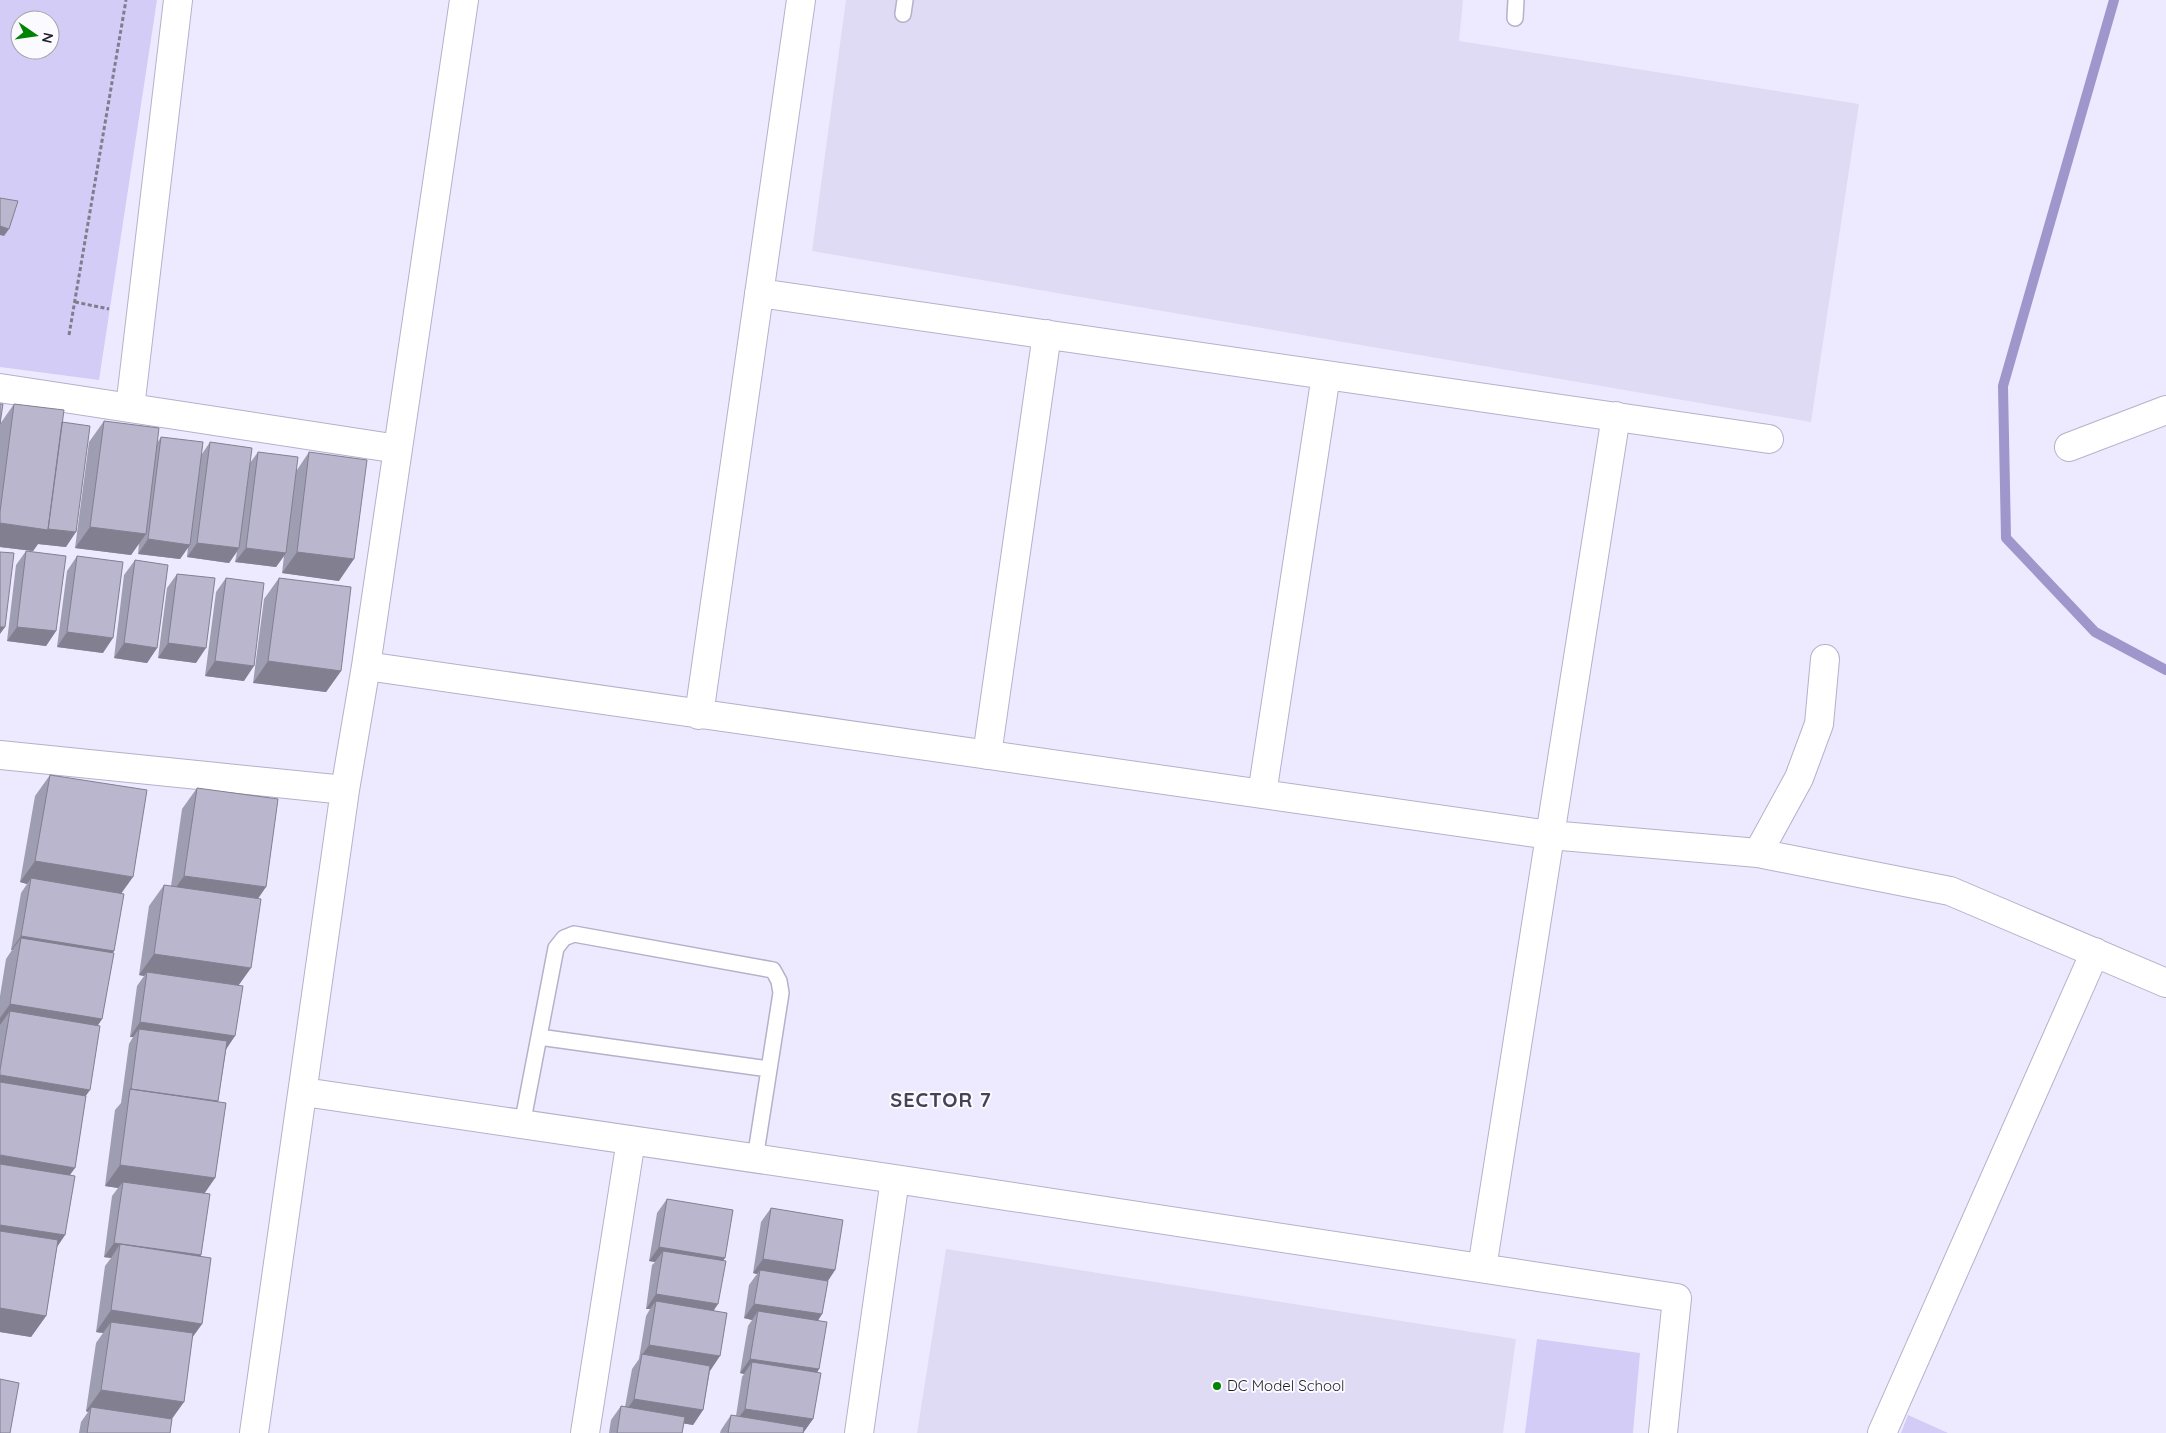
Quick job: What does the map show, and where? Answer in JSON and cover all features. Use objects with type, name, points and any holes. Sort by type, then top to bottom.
[{"type":"street","points":[[130,408],[178,0]]},
{"type":"street","points":[[254,1433],[346,790],[464,0]]},
{"type":"street","points":[[700,715],[801,0]]},
{"type":"street","points":[[759,293],[1769,439]]},
{"type":"street","points":[[987,755],[1047,334]]},
{"type":"street","points":[[1262,794],[1326,375]]},
{"type":"street","points":[[0,388],[398,449]]},
{"type":"street","points":[[2069,447],[2166,410]]},
{"type":"street","points":[[1482,1268],[1616,416]]},
{"type":"street","points":[[1758,853],[1799,778],[1819,724],[1825,659]]},
{"type":"street","points":[[366,666],[1550,835],[1758,853],[1950,891],[2166,983]]},
{"type":"street","points":[[0,755],[346,790]]},
{"type":"street","points":[[1882,1433],[2095,952]]},
{"type":"street","points":[[304,1092],[895,1179],[1678,1298],[1663,1433]]},
{"type":"street","points":[[585,1433],[631,1140]]},
{"type":"street","points":[[859,1433],[895,1179]]},
{"type":"lane","points":[[1515,18],[1516,0]]},
{"type":"lane","points":[[522,1125],[556,948],[564,938],[574,934],[773,970],[779,980],[781,993],[755,1159]]},
{"type":"lane","points":[[539,1037],[769,1069]]},
{"type":"path","points":[[69,335],[126,0]]},
{"type":"shaded area","points":[[0,0],[157,0],[99,380],[0,367]]},
{"type":"shaded area","points":[[846,0],[1463,0],[1459,41],[1859,104],[1811,422],[812,251]]},
{"type":"shaded area","name":"DC Model School","points":[[946,1249],[1516,1339],[1503,1433],[917,1433]]},
{"type":"shaded area","points":[[1537,1339],[1640,1353],[1633,1433],[1525,1433]]},
{"type":"shaded area","points":[[1908,1415],[1948,1433],[1901,1433]]},
{"type":"building","points":[[0,198],[18,201],[9,229],[0,226]]},
{"type":"building","points":[[0,404],[3,404],[0,424]]},
{"type":"building","points":[[14,404],[64,410],[48,530],[0,523]]},
{"type":"building","points":[[104,421],[159,428],[146,534],[90,527]]},
{"type":"building","points":[[62,422],[90,426],[76,532],[48,529]]},
{"type":"building","points":[[161,437],[203,442],[190,545],[148,539]]},
{"type":"building","points":[[210,442],[252,448],[239,548],[197,543]]},
{"type":"building","points":[[258,452],[298,457],[286,553],[246,548]]},
{"type":"building","points":[[309,452],[367,460],[354,559],[297,552]]},
{"type":"building","points":[[26,551],[66,556],[56,631],[17,627]]},
{"type":"building","points":[[0,552],[14,553],[5,627],[0,627]]},
{"type":"building","points":[[77,556],[123,562],[113,638],[67,632]]},
{"type":"building","points":[[135,560],[168,565],[157,648],[124,643]]},
{"type":"building","points":[[177,574],[215,578],[206,648],[168,643]]},
{"type":"building","points":[[226,578],[264,583],[254,666],[215,661]]},
{"type":"building","points":[[279,578],[351,587],[341,671],[268,661]]},
{"type":"building","points":[[50,775],[147,790],[133,877],[35,861]]},
{"type":"building","points":[[197,788],[278,799],[266,887],[184,876]]},
{"type":"building","points":[[31,878],[124,894],[114,951],[21,936]]},
{"type":"building","points":[[164,885],[261,899],[251,968],[154,954]]},
{"type":"building","points":[[21,938],[114,953],[102,1019],[10,1004]]},
{"type":"building","points":[[147,972],[243,986],[235,1036],[140,1022]]},
{"type":"building","points":[[10,1011],[100,1026],[90,1090],[0,1075]]},
{"type":"building","points":[[139,1029],[227,1041],[218,1101],[131,1089]]},
{"type":"building","points":[[0,1082],[86,1096],[75,1168],[0,1155]]},
{"type":"building","points":[[130,1089],[226,1103],[215,1178],[120,1165]]},
{"type":"building","points":[[0,1164],[75,1176],[65,1235],[0,1225]]},
{"type":"building","points":[[123,1182],[210,1194],[201,1255],[114,1243]]},
{"type":"building","points":[[667,1199],[733,1210],[725,1258],[659,1247]]},
{"type":"building","points":[[771,1208],[843,1220],[835,1270],[763,1259]]},
{"type":"building","points":[[0,1231],[58,1240],[46,1316],[0,1308]]},
{"type":"building","points":[[120,1244],[211,1258],[202,1324],[111,1310]]},
{"type":"building","points":[[663,1251],[726,1261],[718,1304],[656,1294]]},
{"type":"building","points":[[760,1270],[828,1281],[822,1314],[754,1304]]},
{"type":"building","points":[[656,1301],[727,1313],[720,1356],[649,1345]]},
{"type":"building","points":[[758,1311],[827,1322],[819,1369],[750,1359]]},
{"type":"building","points":[[111,1322],[193,1333],[184,1402],[101,1390]]},
{"type":"building","points":[[642,1354],[710,1366],[703,1410],[634,1399]]},
{"type":"building","points":[[752,1362],[821,1373],[813,1419],[745,1409]]},
{"type":"building","points":[[0,1379],[19,1383],[10,1433],[0,1433]]},
{"type":"building","points":[[621,1406],[685,1417],[682,1433],[617,1433]]},
{"type":"building","points":[[91,1407],[172,1419],[170,1433],[87,1433]]},
{"type":"building","points":[[731,1415],[804,1427],[803,1433],[728,1433]]},
{"type":"waterway","points":[[2114,0],[2003,386],[2006,538],[2095,632],[2166,670]]},
{"type":"place","name":"DC Model School","points":[[1217,1386]]},
{"type":"district","name":"SECTOR 7","points":[[941,1100]]}]
